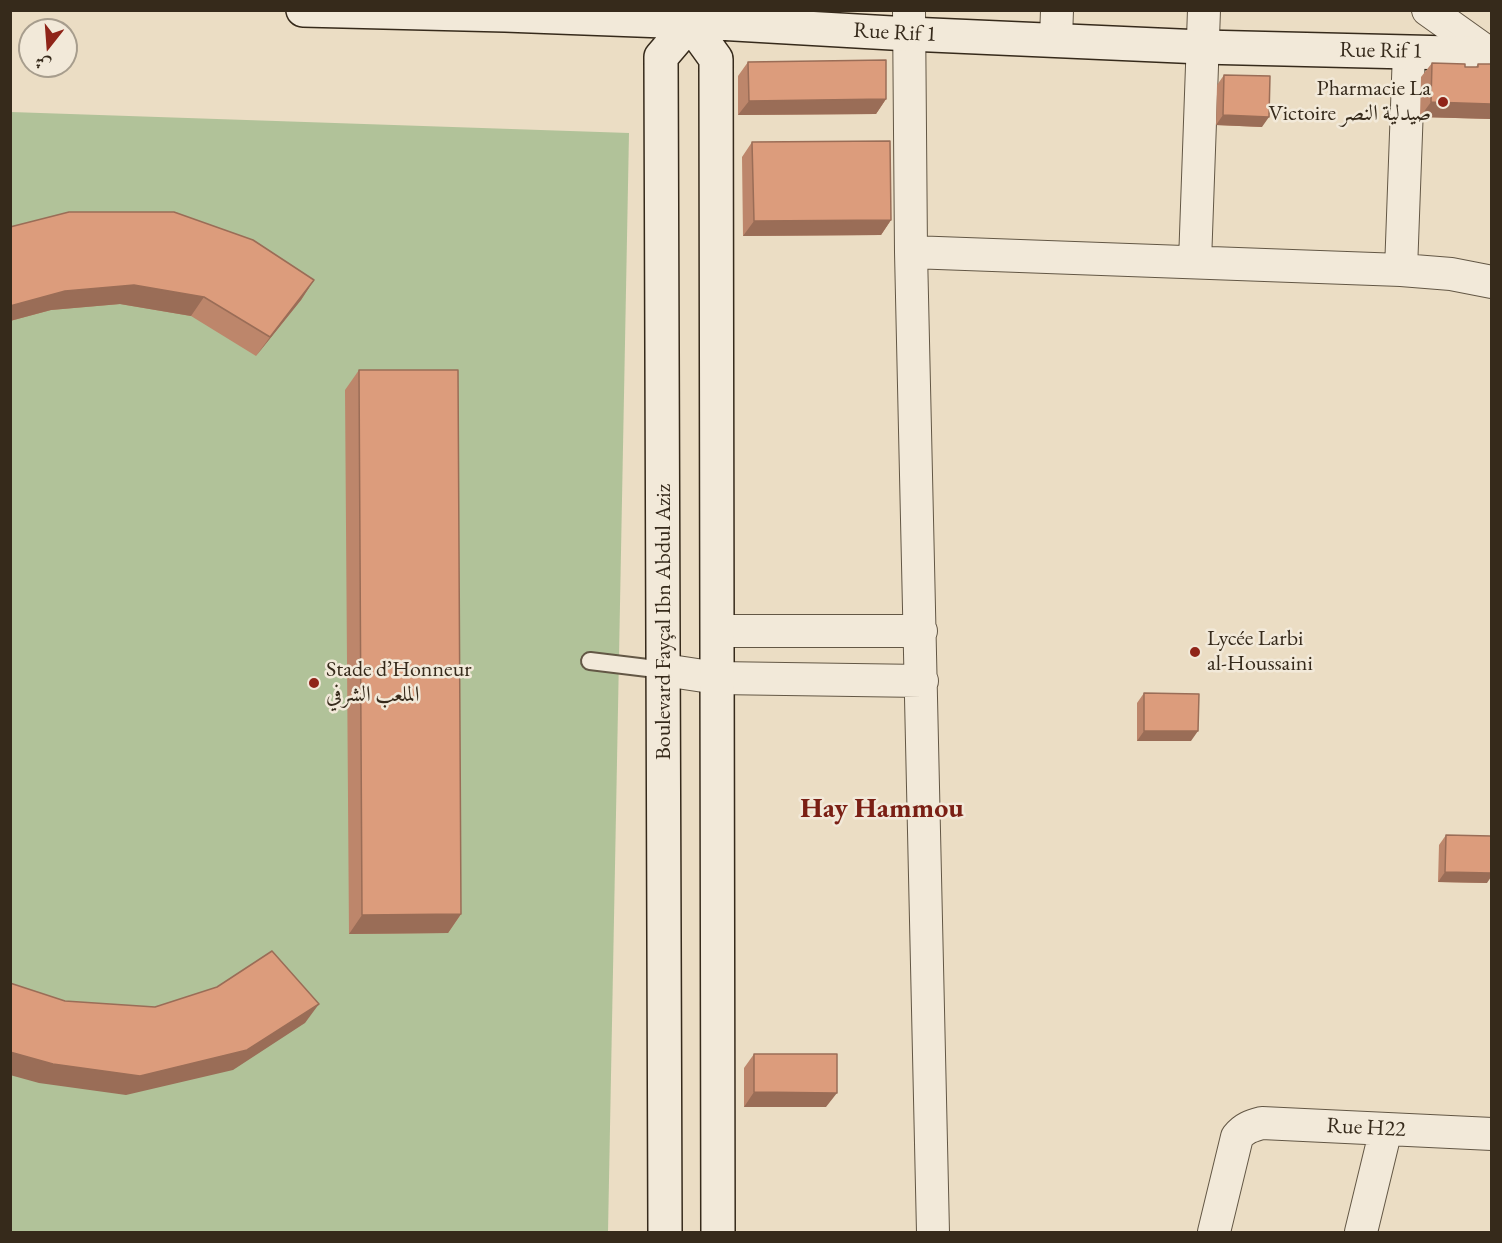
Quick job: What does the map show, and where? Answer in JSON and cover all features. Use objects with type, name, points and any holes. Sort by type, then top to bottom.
[{"type":"main road","name":"Rue Rif 1","points":[[303,10],[1057,25],[1202,47],[1489,53]]},
{"type":"main road","points":[[689,17],[716,59],[718,1233]]},
{"type":"main road","name":"Boulevard Fayçal Ibn Abdul Aziz","points":[[665,1233],[661,57],[689,17]]},
{"type":"street","points":[[1195,262],[1204,10]]},
{"type":"street","points":[[1443,15],[1489,53]]},
{"type":"street","points":[[909,22],[911,252],[933,1233]]},
{"type":"street","points":[[1401,270],[1409,52]]},
{"type":"street","points":[[911,252],[1401,270],[1451,274],[1491,282]]},
{"type":"street","points":[[717,631],[921,631]]},
{"type":"street","points":[[664,670],[717,678],[922,681]]},
{"type":"street","name":"Rue H22","points":[[1214,1233],[1237,1137],[1242,1130],[1262,1124],[1491,1134]]},
{"type":"street","points":[[1361,1233],[1386,1129]]},
{"type":"lane","points":[[590,661],[664,670]]},
{"type":"green space","name":"Stade d’Honneur الملعب الشرفي","points":[[11,112],[629,133],[608,1232],[11,1232]]},
{"type":"building","points":[[886,60],[886,99],[749,101],[748,62]]},
{"type":"building","points":[[1432,63],[1465,64],[1465,67],[1491,64],[1491,104],[1431,102]]},
{"type":"building","points":[[1224,75],[1270,76],[1269,117],[1223,115]]},
{"type":"building","points":[[890,141],[891,220],[754,221],[752,142]]},
{"type":"building","points":[[69,212],[174,212],[253,240],[314,280],[270,337],[204,297],[134,285],[65,291],[10,306],[10,227]]},
{"type":"building","points":[[359,370],[458,370],[461,914],[362,915]]},
{"type":"building","points":[[1144,693],[1199,694],[1198,731],[1144,731]]},
{"type":"building","points":[[1446,835],[1491,836],[1491,873],[1445,872]]},
{"type":"building","points":[[272,951],[319,1004],[247,1050],[140,1076],[53,1064],[10,1052],[10,983],[65,1001],[155,1007],[217,987]]},
{"type":"building","points":[[754,1054],[837,1054],[837,1093],[754,1092]]},
{"type":"place","name":"Pharmacie La Victoire صيدلية النصر","points":[[1443,102]]},
{"type":"place","name":"Lycée Larbi al-Houssaini","points":[[1195,652]]},
{"type":"place","name":"Stade d’Honneur الملعب الشرفي","points":[[314,683]]},
{"type":"district","name":"Hay Hammou","points":[[882,809]]}]
